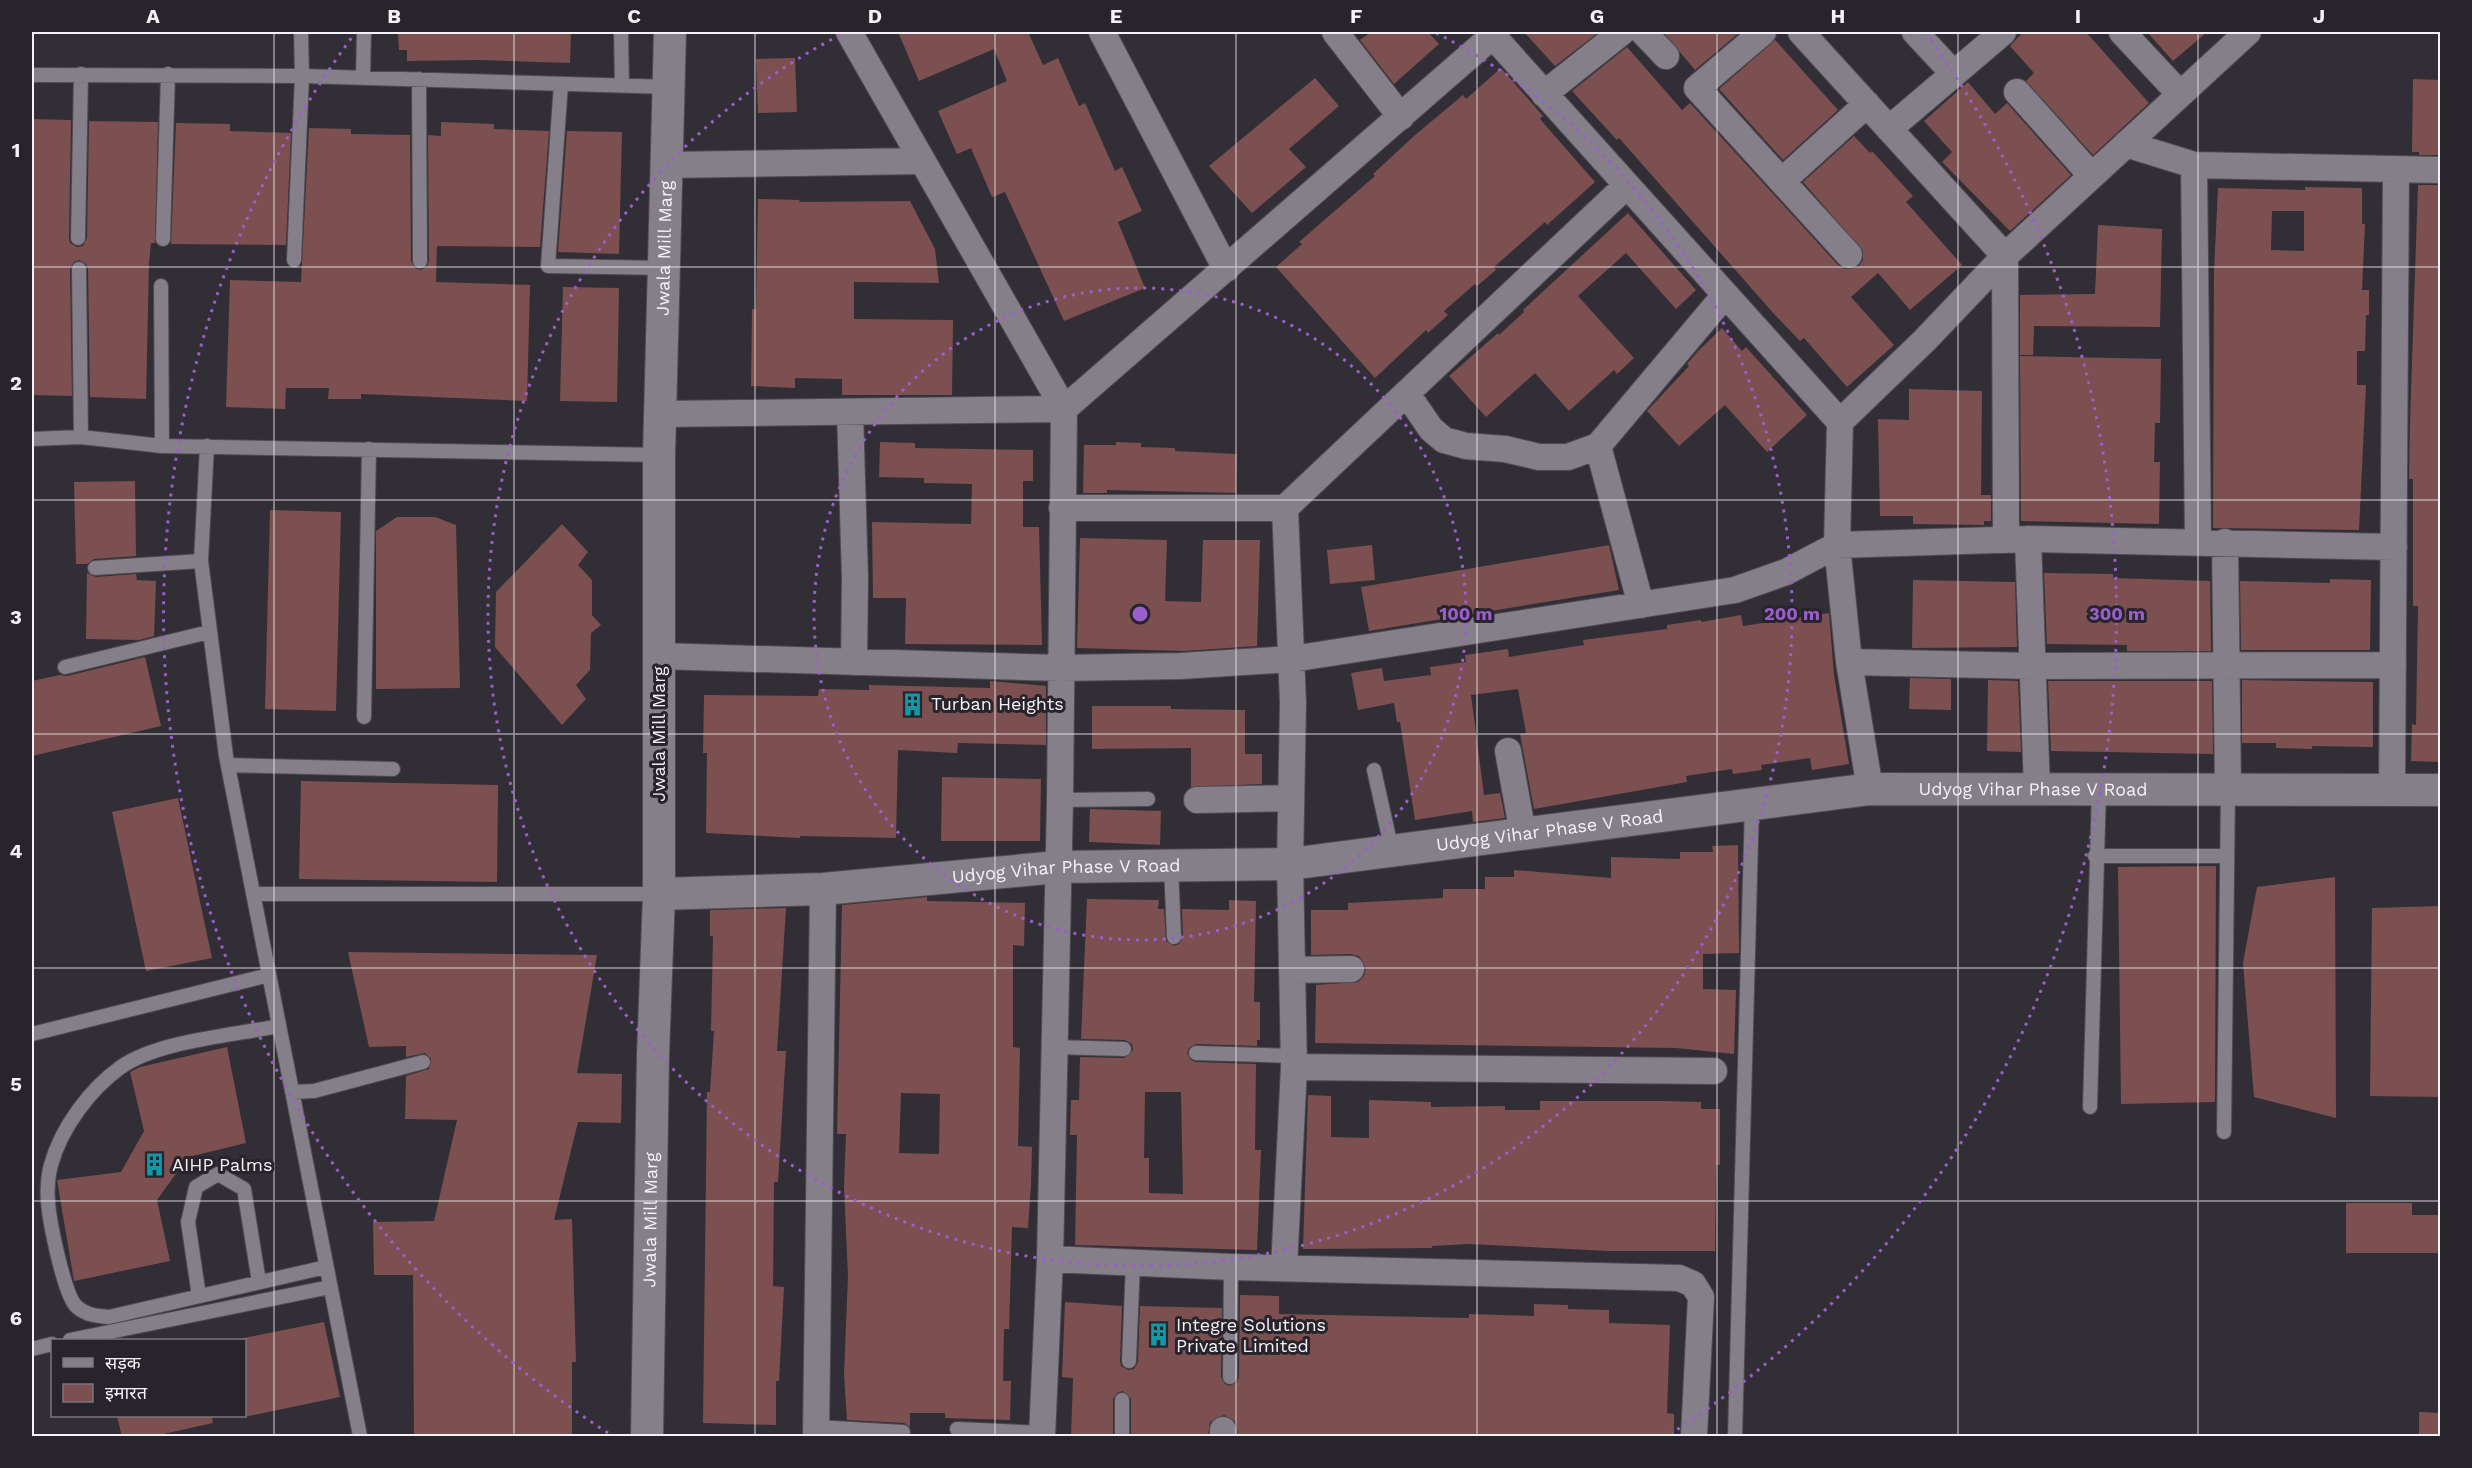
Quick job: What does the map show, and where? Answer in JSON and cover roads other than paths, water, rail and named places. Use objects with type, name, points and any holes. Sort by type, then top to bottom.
[{"type":"street","name":"Jwala Mill Marg","points":[[648,1437],[653,1055],[659,894],[659,455],[666,268],[670,32]]},
{"type":"street","points":[[849,32],[920,161],[1064,410],[1060,800],[1050,1259],[1042,1435]]},
{"type":"street","points":[[1102,32],[1226,269]]},
{"type":"street","points":[[1335,32],[1401,117]]},
{"type":"street","points":[[1544,94],[1622,32]]},
{"type":"street","points":[[1643,32],[1666,56]]},
{"type":"street","points":[[1763,32],[1698,88],[1849,255]]},
{"type":"street","points":[[1801,32],[2005,256],[2017,539],[2033,666],[2037,789]]},
{"type":"street","points":[[1915,32],[1954,74]]},
{"type":"street","points":[[1889,129],[2003,32]]},
{"type":"street","points":[[2121,32],[2179,93]]},
{"type":"street","points":[[1840,422],[2005,256],[2179,93],[2248,32]]},
{"type":"street","points":[[662,414],[1064,410],[1495,33],[1544,94],[1840,422],[1837,545],[1849,662],[1870,789]]},
{"type":"street","points":[[2017,92],[2091,175]]},
{"type":"street","points":[[1782,181],[1868,104]]},
{"type":"street","points":[[2126,144],[2194,165],[2440,170]]},
{"type":"street","points":[[668,165],[920,161]]},
{"type":"street","points":[[2194,165],[2198,541]]},
{"type":"street","points":[[2392,790],[2396,170]]},
{"type":"street","points":[[1062,508],[1285,508],[1626,186]]},
{"type":"street","points":[[1407,393],[1431,429],[1444,440],[1466,446],[1504,449],[1539,457],[1568,457],[1598,446],[1725,295]]},
{"type":"street","points":[[850,412],[855,567],[854,662]]},
{"type":"street","points":[[1598,446],[1641,605]]},
{"type":"street","points":[[1284,1268],[1294,1061],[1294,970],[1290,864],[1292,659],[1285,508]]},
{"type":"street","points":[[659,656],[1061,668],[1181,666],[1292,659],[1735,590],[1786,572],[1837,545],[2017,539],[2198,541],[2394,547]]},
{"type":"street","points":[[2225,542],[2228,790]]},
{"type":"street","points":[[1849,662],[2033,666],[2393,665]]},
{"type":"street","points":[[1508,751],[1523,834]]},
{"type":"street","name":"Udyog Vihar Phase V Road","points":[[659,894],[823,889],[1058,867],[1290,864],[1870,789],[2440,790]]},
{"type":"street","points":[[1197,800],[1291,798]]},
{"type":"street","points":[[816,1432],[823,889]]},
{"type":"street","points":[[1294,970],[1351,969]]},
{"type":"street","points":[[1294,1061],[1714,1071]]},
{"type":"street","points":[[1050,1259],[1232,1267],[1679,1278],[1693,1284],[1701,1297],[1694,1437]]},
{"type":"lane","points":[[294,260],[302,76],[301,32]]},
{"type":"lane","points":[[363,77],[364,32]]},
{"type":"lane","points":[[621,32],[622,86]]},
{"type":"lane","points":[[163,239],[168,74]]},
{"type":"lane","points":[[32,75],[168,74],[363,77],[670,87]]},
{"type":"lane","points":[[78,238],[81,75]]},
{"type":"lane","points":[[419,79],[420,261]]},
{"type":"lane","points":[[561,84],[548,266],[666,268]]},
{"type":"lane","points":[[79,269],[81,437]]},
{"type":"lane","points":[[161,286],[162,446]]},
{"type":"lane","points":[[32,439],[81,437],[162,446],[659,455]]},
{"type":"lane","points":[[207,446],[201,561],[228,765],[360,1437]]},
{"type":"lane","points":[[364,717],[369,449]]},
{"type":"lane","points":[[95,568],[201,561]]},
{"type":"lane","points":[[65,667],[210,632]]},
{"type":"lane","points":[[228,765],[393,768]]},
{"type":"lane","points":[[1374,770],[1392,851]]},
{"type":"lane","points":[[2090,1107],[2098,789]]},
{"type":"lane","points":[[2224,1132],[2225,856],[2228,790]]},
{"type":"lane","points":[[1060,800],[1148,799]]},
{"type":"lane","points":[[1735,1437],[1752,804]]},
{"type":"lane","points":[[2095,856],[2225,856]]},
{"type":"lane","points":[[1172,865],[1174,937]]},
{"type":"lane","points":[[253,894],[659,894]]},
{"type":"lane","points":[[32,1034],[269,975]]},
{"type":"lane","points":[[279,1026],[159,1049],[122,1066],[91,1094],[67,1127],[51,1166],[48,1201],[67,1293],[76,1306],[91,1315],[109,1317],[326,1267]]},
{"type":"lane","points":[[1054,1047],[1124,1049]]},
{"type":"lane","points":[[1196,1053],[1294,1061]]},
{"type":"lane","points":[[292,1092],[314,1091],[423,1062]]},
{"type":"lane","points":[[199,1296],[188,1222],[196,1187],[218,1174],[244,1189],[259,1282]]},
{"type":"lane","points":[[1129,1361],[1133,1263]]},
{"type":"lane","points":[[1230,1377],[1232,1267]]},
{"type":"lane","points":[[80,1339],[330,1287]]},
{"type":"lane","points":[[32,1348],[51,1344]]},
{"type":"lane","points":[[1122,1400],[1122,1437]]},
{"type":"lane","points":[[957,1429],[1042,1435]]},
{"type":"lane","points":[[816,1432],[903,1432]]},
{"type":"place","name":"Turban Heights","points":[[913,704]]},
{"type":"place","name":"AIHP Palms","points":[[154,1165]]},
{"type":"place","name":"Integre Solutions Private Limited","points":[[1158,1335]]}]
